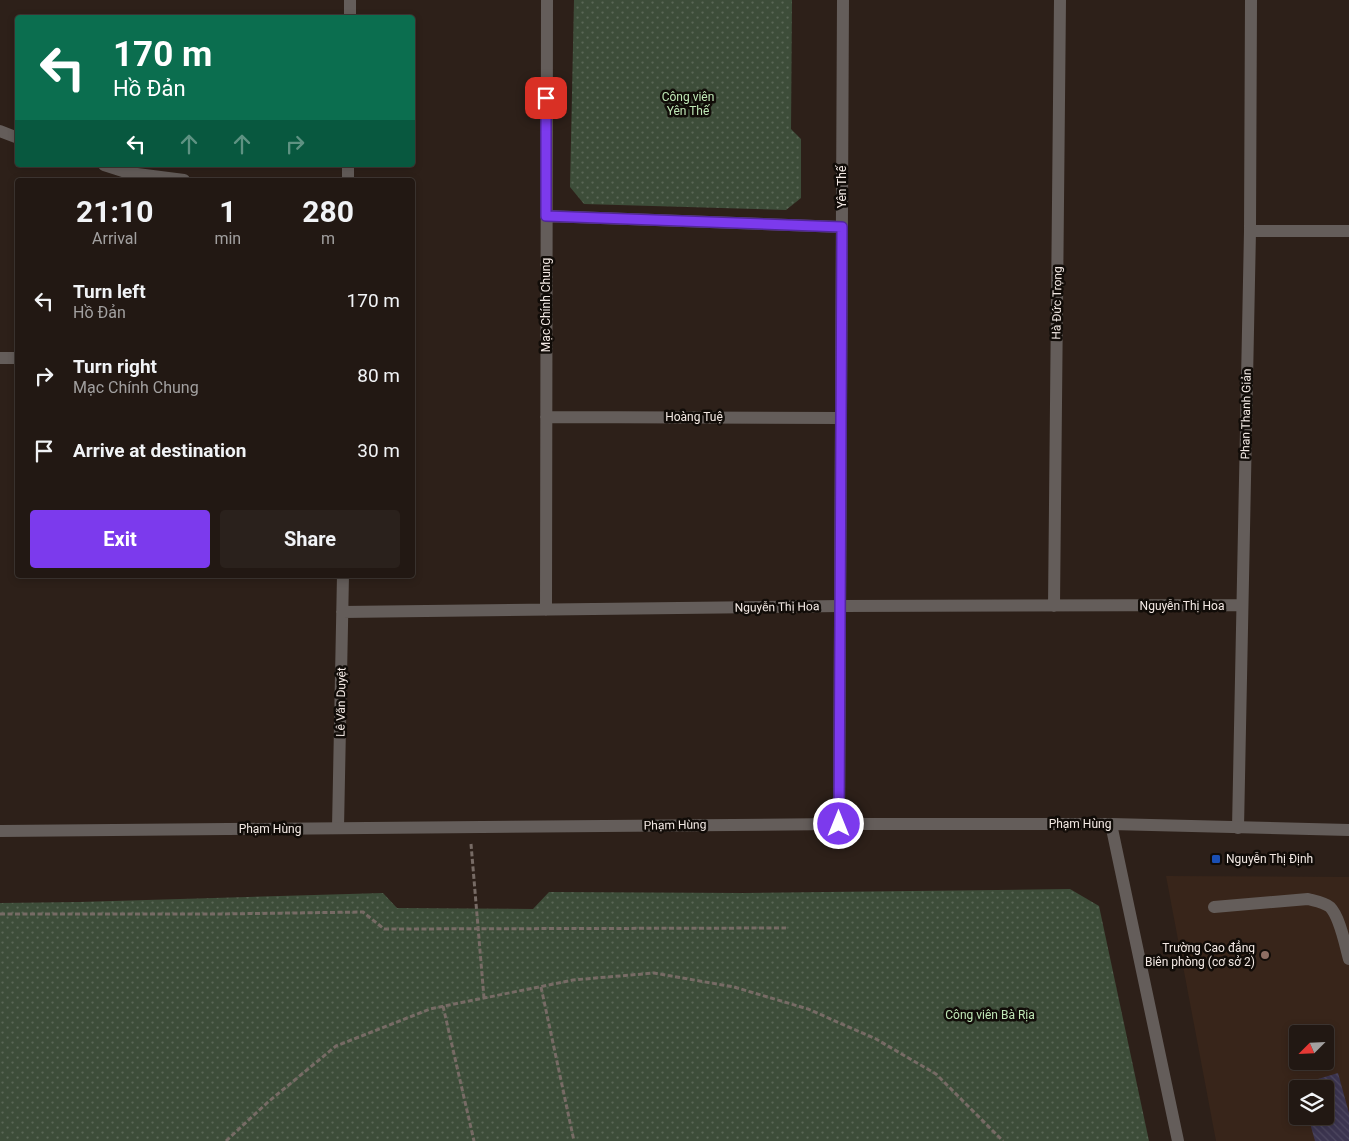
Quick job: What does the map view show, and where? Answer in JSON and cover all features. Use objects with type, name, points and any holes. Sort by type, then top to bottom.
[{"type":"street","points":[[350,0],[350,15]]},
{"type":"street","name":"Mạc Chính Chung","points":[[546,610],[547,0]]},
{"type":"street","name":"Yên Thế","points":[[839,824],[843,0]]},
{"type":"street","name":"Hà Đức Trọng","points":[[1054,606],[1060,0]]},
{"type":"street","name":"Phan Thanh Giản","points":[[1238,828],[1250,231],[1251,0]]},
{"type":"street","points":[[0,131],[15,137]]},
{"type":"street","points":[[111,167],[164,178]]},
{"type":"street","points":[[546,216],[842,227]]},
{"type":"street","points":[[1250,231],[1349,231]]},
{"type":"street","points":[[0,358],[15,358]]},
{"type":"street","name":"Hoàng Tuệ","points":[[546,417],[841,418]]},
{"type":"street","name":"Lê Văn Duyệt","points":[[338,828],[343,578]]},
{"type":"street","name":"Nguyễn Thị Hoa","points":[[342,612],[840,606],[1241,606]]},
{"type":"street","name":"Phạm Hùng","points":[[0,831],[839,824],[1111,824],[1349,830]]},
{"type":"street","points":[[1111,824],[1178,1141]]},
{"type":"street","points":[[1214,907],[1308,899],[1320,902],[1330,907],[1336,918],[1349,959]]},
{"type":"path","points":[[470,827],[484,998]]},
{"type":"path","points":[[0,914],[363,912],[384,929],[786,928]]},
{"type":"path","points":[[226,1141],[268,1102],[336,1046],[430,1009],[573,980],[654,973],[734,987],[808,1009],[876,1039],[936,1074],[1004,1141]]},
{"type":"path","points":[[542,987],[574,1141]]},
{"type":"path","points":[[443,1006],[474,1141]]},
{"type":"shaded area","name":"Trường Cao đẳng Biên phòng (cơ sở 2)","points":[[1166,876],[1349,877],[1349,1141],[1216,1141]]},
{"type":"green space","name":"Công viên Yên Thế","points":[[574,0],[792,0],[791,129],[801,139],[801,198],[786,210],[584,204],[570,187]]},
{"type":"green space","name":"Công viên Bà Rịa","points":[[1070,889],[1099,906],[1149,1141],[0,1141],[0,903],[383,893],[397,908],[533,909],[549,892],[744,893]]},
{"type":"building","points":[[1338,1073],[1349,1113],[1349,1141],[1315,1141],[1311,1125],[1334,1125],[1334,1080],[1315,1080]]},
{"type":"place","name":"Nguyễn Thị Định","points":[[1216,859]]},
{"type":"place","name":"Trường Cao đẳng Biên phòng (cơ sở 2)","points":[[1265,955]]},
{"type":"route","points":[[546,98],[546,216],[842,227],[839,824]]}]
